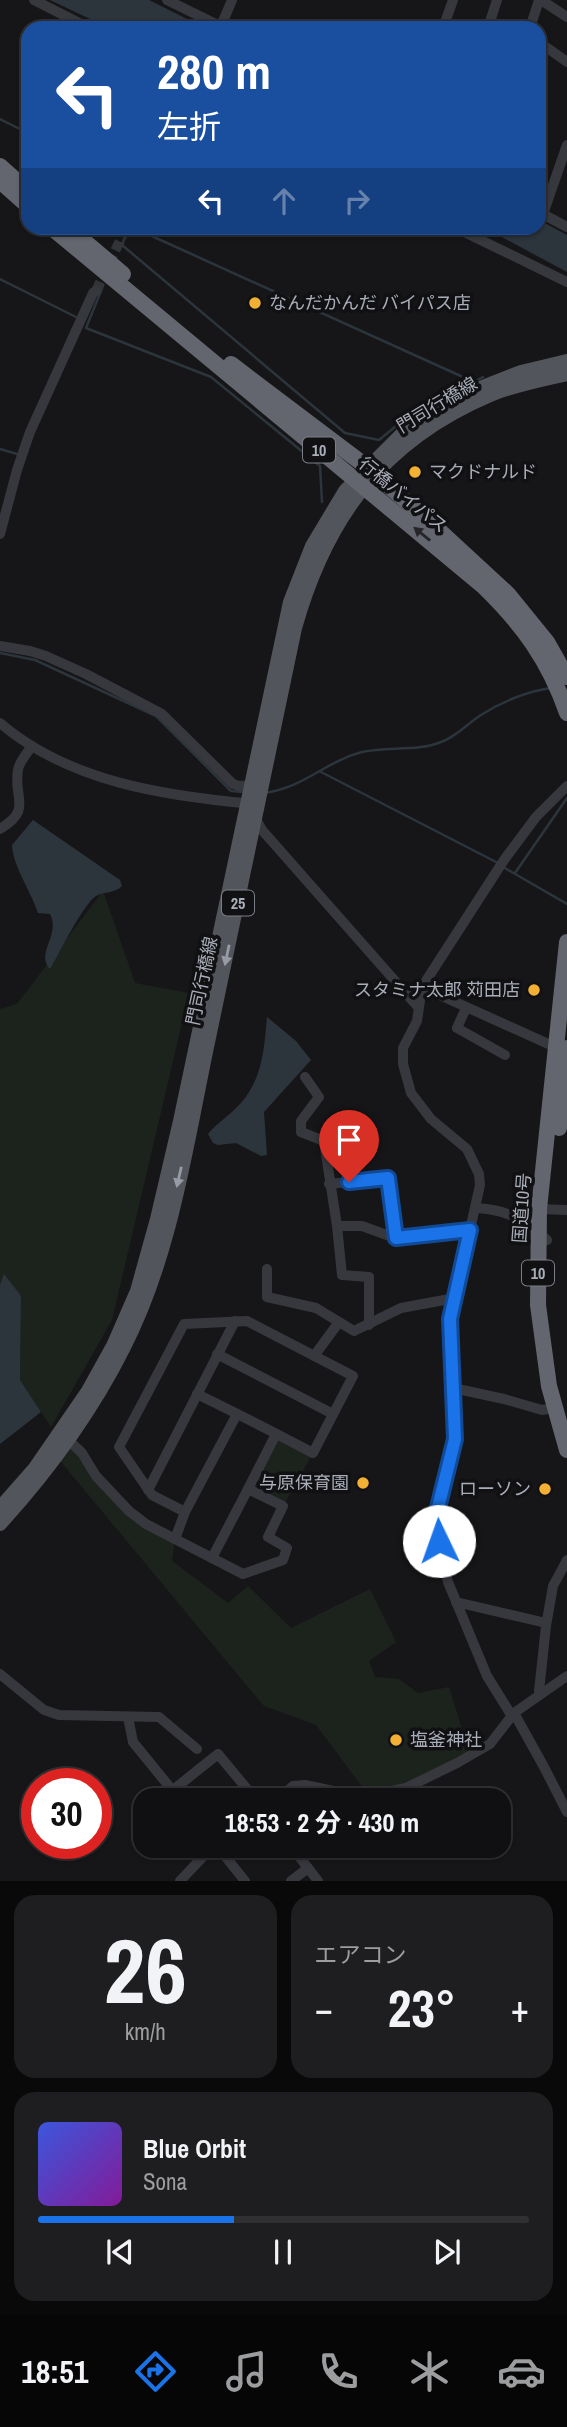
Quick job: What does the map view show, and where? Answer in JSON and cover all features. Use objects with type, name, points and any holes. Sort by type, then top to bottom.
[{"type":"highway","points":[[0,166],[21,185]]},
{"type":"highway","points":[[0,180],[21,200]]},
{"type":"highway","name":"行橋バイパス","points":[[60,235],[438,548],[508,611],[539,650],[567,713]]},
{"type":"highway","name":"行橋バイパス","points":[[77,235],[236,369],[371,470],[508,594],[547,642],[567,677]]},
{"type":"highway","name":"10","points":[[560,1093],[567,942]]},
{"type":"highway","name":"国道10号","points":[[560,1093],[544,1209],[538,1305],[549,1386],[555,1408],[565,1426]]},
{"type":"highway","name":"国道10号","points":[[542,1235],[551,1359],[565,1426],[567,1450]]},
{"type":"main road","name":"門司行橋線","points":[[0,1508],[87,1415],[125,1346],[148,1290],[169,1222],[256,785],[305,593],[330,536],[358,483],[407,429],[475,390],[521,372],[567,361]]},
{"type":"main road","name":"門司行橋線","points":[[371,470],[464,407],[523,384],[567,374]]},
{"type":"main road","name":"門司行橋線","points":[[0,1524],[41,1477],[65,1437]]},
{"type":"street","points":[[34,0],[75,21]]},
{"type":"street","points":[[167,0],[211,21]]},
{"type":"street","points":[[225,21],[232,0]]},
{"type":"street","points":[[446,21],[453,0]]},
{"type":"street","points":[[490,21],[498,0]]},
{"type":"street","points":[[532,21],[540,0],[567,17]]},
{"type":"street","points":[[546,47],[567,62]]},
{"type":"street","points":[[546,200],[567,145]]},
{"type":"street","points":[[546,216],[567,227]]},
{"type":"street","points":[[470,235],[567,282]]},
{"type":"street","points":[[0,534],[30,432],[96,291]]},
{"type":"street","points":[[0,646],[30,650],[46,656],[146,704],[162,714],[233,783],[256,785]]},
{"type":"street","points":[[0,723],[19,740],[78,769],[116,781],[253,808],[262,830],[418,1007]]},
{"type":"street","points":[[0,829],[19,813],[18,767],[32,746]]},
{"type":"street","points":[[567,786],[536,817],[503,860],[422,987],[417,1021],[403,1048],[403,1064],[411,1093],[431,1119],[467,1149],[479,1174],[480,1185],[450,1319],[455,1439],[435,1520],[448,1581],[487,1676],[501,1701],[510,1713],[513,1713],[567,1812]]},
{"type":"street","points":[[422,987],[561,1048]]},
{"type":"street","points":[[466,1008],[457,1028],[505,1055]]},
{"type":"street","points":[[304,1077],[319,1097],[301,1121],[301,1132],[324,1141],[342,1275],[369,1277],[369,1325]]},
{"type":"street","points":[[329,1184],[388,1178],[396,1238]]},
{"type":"street","points":[[476,1208],[499,1210],[542,1235]]},
{"type":"street","points":[[544,1209],[567,1210]]},
{"type":"street","points":[[337,1226],[362,1226],[396,1238],[470,1230]]},
{"type":"street","points":[[267,1269],[267,1297],[316,1308],[354,1331],[401,1308],[456,1298]]},
{"type":"street","points":[[148,1490],[235,1321]]},
{"type":"street","points":[[185,1512],[152,1495],[119,1447],[184,1324],[247,1321],[353,1376],[313,1453],[197,1394]]},
{"type":"street","points":[[314,1356],[339,1322]]},
{"type":"street","points":[[217,1354],[333,1414]]},
{"type":"street","points":[[453,1388],[542,1410],[555,1408]]},
{"type":"street","points":[[175,1539],[185,1512],[237,1414]]},
{"type":"street","points":[[212,1558],[276,1434]]},
{"type":"street","points":[[65,1437],[82,1453],[96,1476],[128,1511],[146,1524],[243,1574],[283,1560],[287,1548],[268,1537],[283,1506],[248,1489]]},
{"type":"street","points":[[542,1693],[539,1691],[546,1622],[553,1586],[567,1560]]},
{"type":"street","points":[[456,1602],[546,1622]]},
{"type":"street","points":[[0,1674],[44,1710],[59,1715],[159,1717],[197,1749]]},
{"type":"street","points":[[402,1788],[457,1763],[490,1744],[513,1713],[567,1676]]},
{"type":"street","points":[[128,1717],[133,1742],[171,1788]]},
{"type":"street","points":[[176,1788],[218,1754],[246,1788]]},
{"type":"street","points":[[291,1788],[305,1785],[319,1788]]},
{"type":"street","points":[[180,1881],[203,1858]]},
{"type":"street","points":[[225,1858],[244,1881]]},
{"type":"street","points":[[300,1858],[318,1881]]},
{"type":"street","points":[[291,1881],[308,1868]]},
{"type":"shaded area","points":[[50,0],[149,0],[191,21],[94,21]]},
{"type":"shaded area","points":[[546,224],[567,235],[567,272],[498,235],[546,235]]},
{"type":"shaded area","points":[[33,820],[120,880],[122,886],[99,894],[91,901],[78,918],[50,969],[45,957],[53,922],[50,914],[38,913],[16,862],[12,845]]},
{"type":"shaded area","points":[[103,891],[135,983],[189,993],[112,1320],[51,1427],[20,1380],[21,1296],[0,1285],[0,1009],[17,1004]]},
{"type":"shaded area","points":[[267,1017],[296,1041],[311,1060],[264,1112],[267,1155],[261,1156],[236,1143],[213,1143],[208,1134],[240,1104],[254,1084],[261,1063]]},
{"type":"shaded area","points":[[4,1274],[21,1296],[20,1380],[41,1412],[0,1444],[0,1285]]},
{"type":"shaded area","points":[[276,1434],[313,1453],[283,1506],[248,1489]]},
{"type":"shaded area","points":[[69,1441],[111,1493],[175,1539],[172,1561],[228,1603],[248,1586],[291,1628],[370,1589],[396,1642],[369,1661],[375,1677],[399,1679],[418,1693],[449,1687],[470,1755],[432,1776],[394,1788],[363,1788],[316,1725],[264,1706],[56,1456]]},
{"type":"waterway","points":[[0,119],[21,130]]},
{"type":"waterway","points":[[126,235],[122,245],[345,433],[379,440],[407,417],[483,377]]},
{"type":"waterway","points":[[149,235],[474,382]]},
{"type":"waterway","points":[[0,279],[78,318]]},
{"type":"waterway","points":[[103,286],[86,328],[211,377],[320,466],[322,502]]},
{"type":"waterway","points":[[0,449],[17,454]]},
{"type":"waterway","points":[[0,653],[35,660],[156,716],[231,791],[243,792]]},
{"type":"waterway","points":[[264,793],[291,786],[362,752],[422,747],[441,742],[497,706],[524,694],[551,688]]},
{"type":"waterway","points":[[321,772],[498,863]]},
{"type":"waterway","points":[[515,873],[567,798]]},
{"type":"waterway","points":[[503,867],[567,904]]},
{"type":"tunnel","points":[[96,291],[123,235]]},
{"type":"place","name":"なんだかんだ バイパス店","points":[[255,303]]},
{"type":"place","name":"マクドナルド","points":[[415,472]]},
{"type":"place","name":"スタミナ太郎 苅田店","points":[[534,990]]},
{"type":"place","name":"与原保育園","points":[[363,1483]]},
{"type":"place","name":"ローソン","points":[[545,1489]]},
{"type":"place","name":"塩釜神社","points":[[396,1740]]},
{"type":"route","points":[[349,1182],[388,1178],[396,1238],[470,1230],[450,1319],[455,1439],[435,1520],[439,1541]]}]
